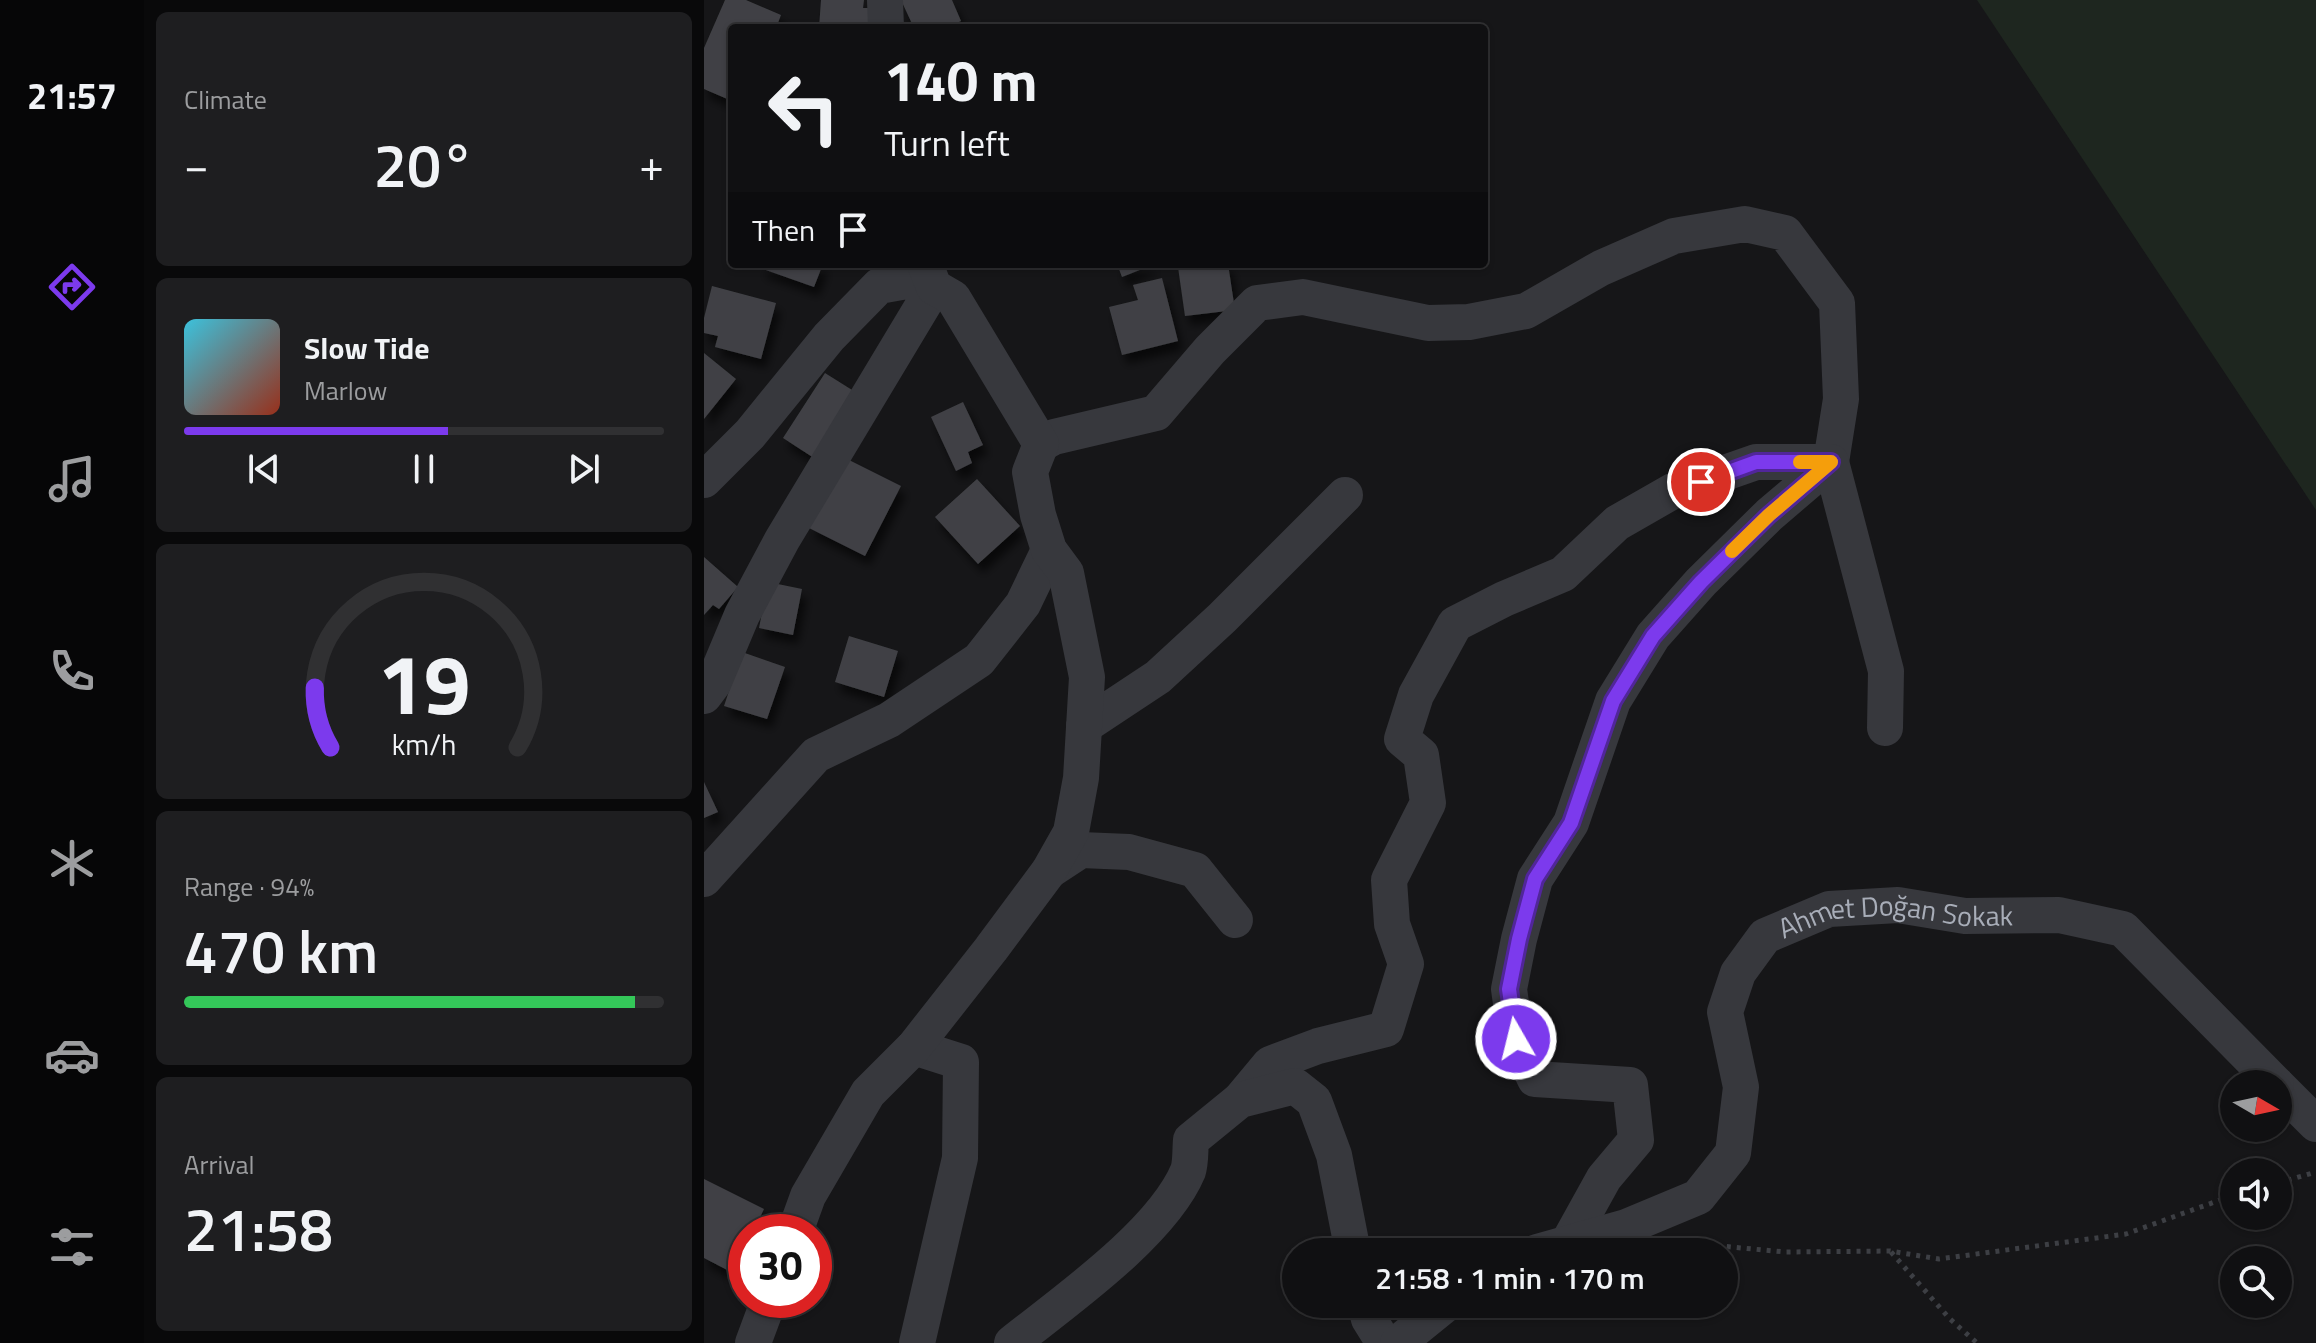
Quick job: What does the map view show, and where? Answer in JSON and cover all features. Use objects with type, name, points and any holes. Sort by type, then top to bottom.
[{"type":"street","points":[[885,0],[886,24]]},
{"type":"street","points":[[802,1214],[808,1196],[868,1093],[914,1047],[1049,871],[1071,832],[1081,778],[1087,677],[1066,573],[1049,550],[1038,515],[1030,472],[1041,444],[1054,437],[1156,413],[1210,350],[1257,303],[1303,297],[1428,323],[1469,322],[1526,311],[1601,268],[1674,236],[1745,224],[1785,233],[1837,303],[1841,399],[1831,462],[1886,671],[1885,728]]},
{"type":"street","points":[[930,276],[953,298],[1041,444]]},
{"type":"street","points":[[704,480],[750,434],[829,337],[879,286],[930,276]]},
{"type":"street","points":[[704,696],[713,684],[742,615],[782,540],[930,276]]},
{"type":"street","points":[[1012,1343],[1129,1246],[1170,1202],[1189,1169],[1191,1140],[1240,1100],[1270,1064],[1318,1046],[1386,1029],[1406,964],[1392,924],[1389,880],[1412,840],[1428,803],[1421,755],[1402,739],[1416,695],[1455,624],[1563,574],[1617,523],[1673,491],[1756,462],[1831,462]]},
{"type":"street","points":[[1560,1238],[1636,1140],[1630,1085],[1535,1079],[1516,1039],[1509,989],[1535,879],[1571,823],[1613,701],[1653,636],[1701,582],[1769,515],[1831,462]]},
{"type":"street","points":[[1084,726],[1158,677],[1345,495]]},
{"type":"street","points":[[704,879],[816,755],[889,720],[979,660],[1023,604],[1049,550]]},
{"type":"street","points":[[1049,871],[1081,850],[1129,852],[1195,870],[1235,920]]},
{"type":"street","name":"Ahmet Doğan Sokak","points":[[1588,1238],[1626,1227],[1698,1197],[1733,1153],[1741,1087],[1725,1012],[1738,973],[1765,936],[1829,909],[1898,905],[1965,916],[2059,915],[2123,929],[2262,1070]]},
{"type":"street","points":[[914,1047],[961,1062],[960,1158],[917,1343]]},
{"type":"street","points":[[1240,1100],[1295,1086],[1314,1101],[1334,1155],[1350,1238]]},
{"type":"street","name":"Ahmet Doğan Sokak","points":[[2292,1100],[2316,1124]]},
{"type":"street","points":[[753,1343],[762,1318]]},
{"type":"street","points":[[1369,1318],[1384,1343]]},
{"type":"street","points":[[1398,1343],[1429,1318]]},
{"type":"path","points":[[2292,1179],[2316,1172]]},
{"type":"path","points":[[1626,1227],[1686,1245],[1785,1252],[1890,1251],[1939,1259],[2126,1234],[2220,1200]]},
{"type":"path","points":[[1890,1251],[1950,1319],[1977,1343]]},
{"type":"shaded area","points":[[1977,0],[2316,0],[2316,510]]},
{"type":"building","points":[[725,0],[746,0],[781,15],[778,24],[728,24],[728,99],[704,89],[704,48]]},
{"type":"building","points":[[821,0],[864,0],[863,8],[871,8],[870,24],[819,24]]},
{"type":"building","points":[[901,0],[952,0],[961,21],[955,24],[912,24]]},
{"type":"building","points":[[760,268],[821,268],[814,287]]},
{"type":"building","points":[[1119,268],[1145,268],[1122,277]]},
{"type":"building","points":[[1178,268],[1229,268],[1235,310],[1185,316]]},
{"type":"building","points":[[1162,278],[1178,341],[1122,355],[1109,307],[1138,300],[1133,285]]},
{"type":"building","points":[[712,286],[776,303],[761,359],[715,347],[718,336],[704,333],[704,318]]},
{"type":"building","points":[[704,353],[736,379],[704,419]]},
{"type":"building","points":[[825,373],[860,395],[817,460],[783,438]]},
{"type":"building","points":[[963,402],[983,445],[968,452],[972,463],[956,471],[931,417]]},
{"type":"building","points":[[845,458],[901,486],[865,556],[809,528]]},
{"type":"building","points":[[977,479],[1020,526],[978,564],[935,517]]},
{"type":"building","points":[[704,557],[738,587],[719,609],[713,605],[704,615]]},
{"type":"building","points":[[768,582],[802,589],[793,635],[759,628]]},
{"type":"building","points":[[849,636],[898,651],[884,697],[835,682]]},
{"type":"building","points":[[742,652],[785,667],[767,719],[724,706]]},
{"type":"building","points":[[704,782],[718,812],[704,818]]},
{"type":"building","points":[[704,1179],[764,1209],[762,1214],[728,1214],[728,1270],[704,1258]]},
{"type":"slow traffic","points":[[1732,551],[1831,462],[1800,462]]},
{"type":"route","points":[[1516,1039],[1509,989],[1535,879],[1571,823],[1613,701],[1653,636],[1701,582],[1769,515],[1831,462],[1756,462],[1701,482]]}]
